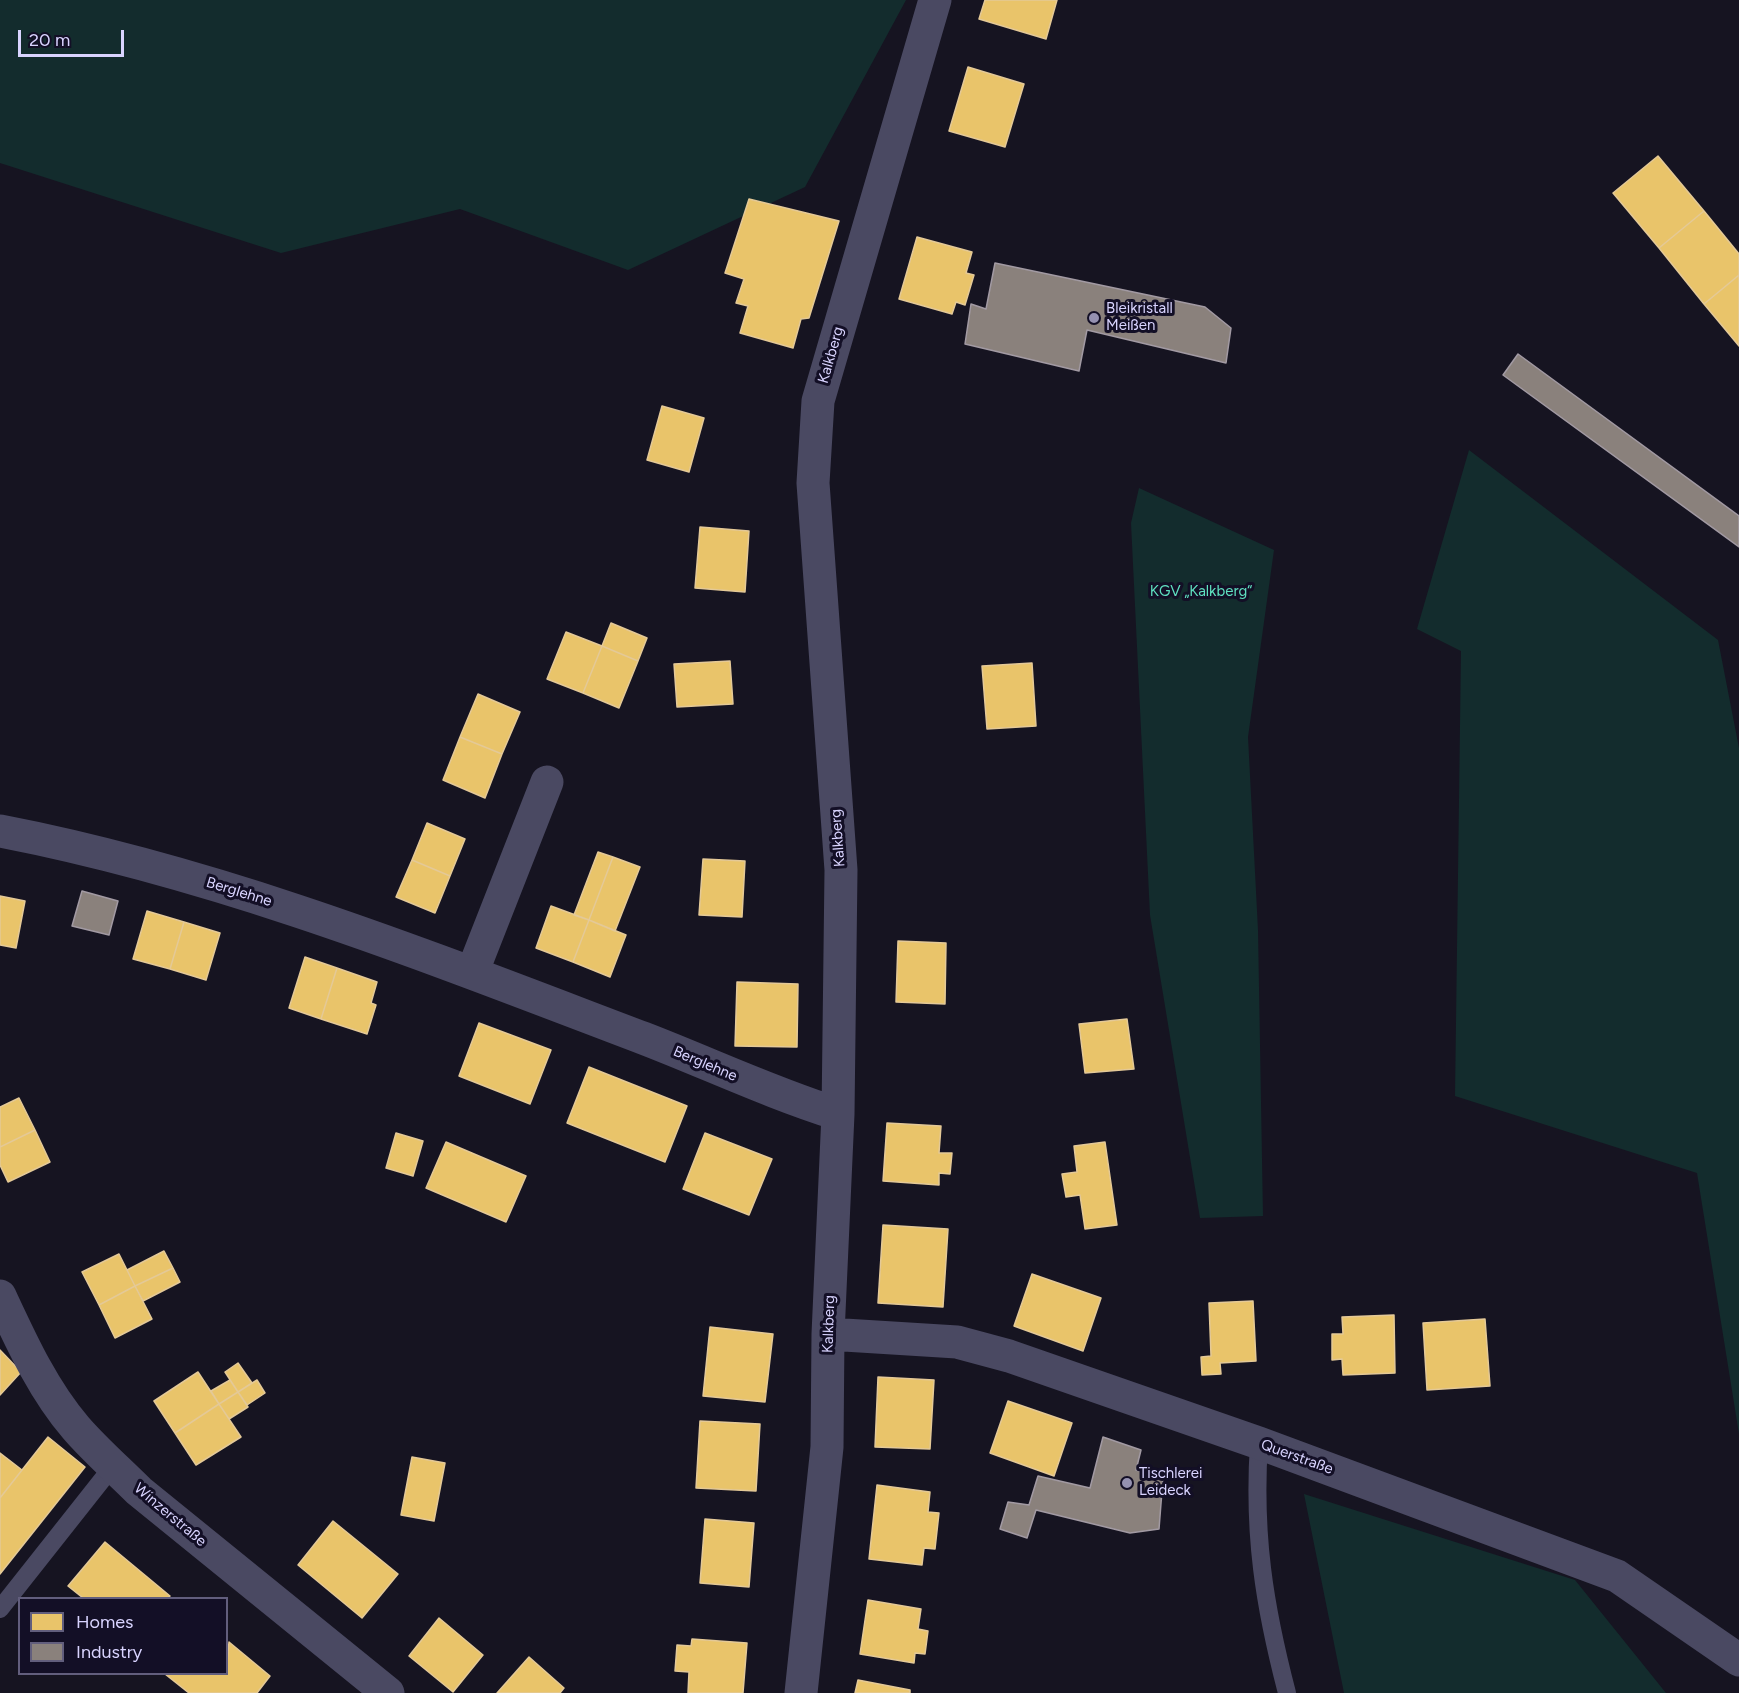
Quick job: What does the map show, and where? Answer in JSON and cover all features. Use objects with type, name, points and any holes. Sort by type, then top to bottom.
[{"type":"street","name":"Kalkberg","points":[[801,1693],[827,1447],[828,1334],[838,1114],[841,870],[813,483],[818,401],[935,0]]},
{"type":"street","points":[[472,973],[547,782]]},
{"type":"street","name":"Berglehne","points":[[0,831],[147,866],[272,901],[472,973],[666,1047],[789,1098],[838,1114]]},
{"type":"street","name":"Winzerstraße","points":[[0,1297],[51,1394],[76,1428],[113,1466],[139,1491],[388,1693]]},
{"type":"street","name":"Querstraße","points":[[828,1334],[957,1342],[1009,1356],[1259,1443],[1617,1576],[1739,1660]]},
{"type":"lane","points":[[1259,1443],[1256,1492],[1258,1553],[1269,1624],[1287,1693]]},
{"type":"lane","points":[[0,1609],[113,1466]]},
{"type":"green space","points":[[0,0],[906,0],[805,187],[628,270],[460,209],[281,253],[0,163]]},
{"type":"green space","points":[[1469,450],[1718,640],[1739,748],[1739,1434],[1697,1173],[1455,1096],[1461,651],[1417,629]]},
{"type":"green space","name":"KGV „Kalkberg“","points":[[1139,488],[1274,550],[1248,737],[1258,930],[1263,1216],[1200,1218],[1150,915],[1131,523]]},
{"type":"green space","points":[[1304,1494],[1575,1580],[1666,1693],[1344,1693]]},
{"type":"building: Homes","points":[[985,0],[1057,0],[1046,39],[979,19]]},
{"type":"building: Homes","points":[[968,67],[1024,84],[1005,147],[949,131]]},
{"type":"building: Homes","points":[[1658,156],[1704,211],[1659,248],[1613,193]]},
{"type":"building: Homes","points":[[749,199],[839,221],[809,318],[801,319],[793,348],[740,333],[748,306],[736,303],[744,279],[725,273]]},
{"type":"building: Homes","points":[[1704,211],[1739,254],[1739,275],[1704,304],[1659,248]]},
{"type":"building: Homes","points":[[917,237],[972,252],[966,273],[974,275],[965,305],[956,302],[952,314],[899,299]]},
{"type":"building: Homes","points":[[1739,275],[1739,346],[1704,304]]},
{"type":"building: Homes","points":[[662,406],[704,418],[689,472],[647,460]]},
{"type":"building: Homes","points":[[700,527],[749,531],[745,592],[695,588]]},
{"type":"building: Homes","points":[[611,623],[647,638],[638,661],[602,646]]},
{"type":"building: Homes","points":[[566,632],[602,646],[583,693],[547,679]]},
{"type":"building: Homes","points":[[602,646],[638,661],[619,708],[583,693]]},
{"type":"building: Homes","points":[[730,661],[733,704],[677,707],[674,664]]},
{"type":"building: Homes","points":[[1032,663],[1036,726],[987,729],[982,666]]},
{"type":"building: Homes","points":[[478,694],[520,712],[502,754],[460,737]]},
{"type":"building: Homes","points":[[460,737],[502,754],[485,798],[443,780]]},
{"type":"building: Homes","points":[[427,823],[465,839],[450,876],[412,860]]},
{"type":"building: Homes","points":[[598,852],[613,857],[589,920],[574,915]]},
{"type":"building: Homes","points":[[613,857],[640,867],[615,931],[589,920]]},
{"type":"building: Homes","points":[[703,859],[745,861],[742,917],[699,915]]},
{"type":"building: Homes","points":[[412,860],[450,876],[435,913],[396,897]]},
{"type":"building: Homes","points":[[0,896],[25,901],[16,948],[0,945]]},
{"type":"building: Homes","points":[[551,906],[589,920],[573,962],[536,948]]},
{"type":"building: Homes","points":[[147,911],[184,922],[170,969],[133,959]]},
{"type":"building: Homes","points":[[589,920],[626,935],[610,977],[573,962]]},
{"type":"building: Homes","points":[[184,922],[220,933],[206,980],[170,969]]},
{"type":"building: Homes","points":[[898,941],[946,943],[945,1004],[896,1002]]},
{"type":"building: Homes","points":[[305,957],[337,968],[321,1019],[289,1008]]},
{"type":"building: Homes","points":[[337,968],[377,982],[371,1003],[376,1005],[367,1034],[321,1019]]},
{"type":"building: Homes","points":[[737,982],[798,984],[797,1047],[735,1046]]},
{"type":"building: Homes","points":[[1127,1019],[1134,1069],[1085,1073],[1079,1024]]},
{"type":"building: Homes","points":[[479,1023],[551,1050],[530,1104],[459,1076]]},
{"type":"building: Homes","points":[[589,1067],[687,1106],[665,1162],[567,1123]]},
{"type":"building: Homes","points":[[19,1098],[35,1130],[0,1147],[0,1107]]},
{"type":"building: Homes","points":[[887,1123],[941,1126],[939,1153],[952,1153],[950,1174],[939,1173],[939,1185],[883,1181]]},
{"type":"building: Homes","points":[[35,1130],[50,1162],[8,1182],[0,1165],[0,1147]]},
{"type":"building: Homes","points":[[396,1133],[423,1141],[413,1176],[386,1168]]},
{"type":"building: Homes","points":[[705,1133],[772,1159],[749,1215],[683,1189]]},
{"type":"building: Homes","points":[[446,1142],[526,1176],[506,1222],[426,1188]]},
{"type":"building: Homes","points":[[1105,1142],[1117,1225],[1085,1229],[1080,1195],[1066,1197],[1062,1174],[1077,1172],[1074,1146]]},
{"type":"building: Homes","points":[[883,1225],[948,1229],[943,1307],[878,1303]]},
{"type":"building: Homes","points":[[164,1251],[173,1268],[135,1286],[127,1270]]},
{"type":"building: Homes","points":[[119,1254],[135,1286],[99,1305],[82,1272]]},
{"type":"building: Homes","points":[[173,1268],[180,1282],[143,1301],[135,1286]]},
{"type":"building: Homes","points":[[1032,1274],[1101,1298],[1083,1351],[1014,1326]]},
{"type":"building: Homes","points":[[135,1286],[152,1319],[115,1338],[99,1305]]},
{"type":"building: Homes","points":[[1253,1301],[1256,1361],[1220,1363],[1221,1374],[1202,1375],[1201,1357],[1211,1356],[1209,1303]]},
{"type":"building: Homes","points":[[1394,1315],[1395,1373],[1343,1375],[1342,1359],[1332,1360],[1332,1334],[1343,1334],[1342,1317]]},
{"type":"building: Homes","points":[[1485,1319],[1490,1386],[1427,1390],[1423,1323]]},
{"type":"building: Homes","points":[[710,1327],[773,1334],[765,1402],[703,1396]]},
{"type":"building: Homes","points":[[0,1350],[21,1372],[0,1395]]},
{"type":"building: Homes","points":[[238,1363],[252,1383],[238,1392],[225,1372]]},
{"type":"building: Homes","points":[[198,1372],[219,1404],[175,1433],[154,1401]]},
{"type":"building: Homes","points":[[878,1377],[934,1380],[930,1449],[875,1447]]},
{"type":"building: Homes","points":[[230,1380],[238,1392],[219,1404],[211,1391]]},
{"type":"building: Homes","points":[[257,1380],[265,1393],[247,1405],[238,1392]]},
{"type":"building: Homes","points":[[238,1392],[248,1407],[229,1419],[219,1404]]},
{"type":"building: Homes","points":[[1008,1401],[1072,1423],[1054,1476],[990,1453]]},
{"type":"building: Homes","points":[[219,1404],[241,1437],[196,1465],[175,1433]]},
{"type":"building: Homes","points":[[700,1421],[760,1424],[756,1491],[696,1488]]},
{"type":"building: Homes","points":[[48,1437],[85,1467],[0,1574],[0,1498]]},
{"type":"building: Homes","points":[[0,1453],[22,1470],[0,1498]]},
{"type":"building: Homes","points":[[412,1457],[445,1463],[434,1521],[401,1515]]},
{"type":"building: Homes","points":[[877,1485],[930,1492],[928,1512],[939,1513],[935,1549],[924,1548],[922,1565],[869,1559]]},
{"type":"building: Homes","points":[[705,1519],[754,1523],[749,1587],[700,1583]]},
{"type":"building: Homes","points":[[333,1521],[398,1574],[362,1618],[298,1565]]},
{"type":"building: Homes","points":[[105,1542],[170,1596],[82,1597],[68,1586]]},
{"type":"building: Homes","points":[[868,1600],[921,1609],[918,1629],[928,1631],[925,1654],[915,1653],[914,1663],[860,1654]]},
{"type":"building: Homes","points":[[439,1618],[483,1655],[453,1692],[409,1656]]},
{"type":"building: Homes","points":[[692,1639],[747,1643],[743,1693],[688,1693],[689,1672],[675,1671],[677,1645],[691,1646]]},
{"type":"building: Homes","points":[[229,1642],[270,1676],[257,1693],[189,1693],[166,1675],[228,1675]]},
{"type":"building: Homes","points":[[529,1657],[564,1688],[560,1693],[497,1693]]},
{"type":"building: Homes","points":[[858,1680],[910,1690],[910,1693],[855,1693]]},
{"type":"building: Industry","name":"Bleikristall Meißen","points":[[995,263],[1205,307],[1231,328],[1226,363],[1087,330],[1079,371],[965,344],[971,304],[986,309]]},
{"type":"building: Industry","points":[[1518,354],[1739,516],[1739,547],[1503,375]]},
{"type":"building: Industry","points":[[82,891],[118,901],[109,935],[72,926]]},
{"type":"building: Industry","name":"Tischlerei Leideck","points":[[1103,1437],[1141,1450],[1136,1470],[1163,1478],[1159,1529],[1130,1533],[1036,1510],[1027,1538],[1000,1529],[1008,1502],[1029,1505],[1038,1476],[1090,1488]]},
{"type":"place","name":"Bleikristall Meißen","points":[[1094,318]]},
{"type":"place","name":"Tischlerei Leideck","points":[[1127,1483]]}]
